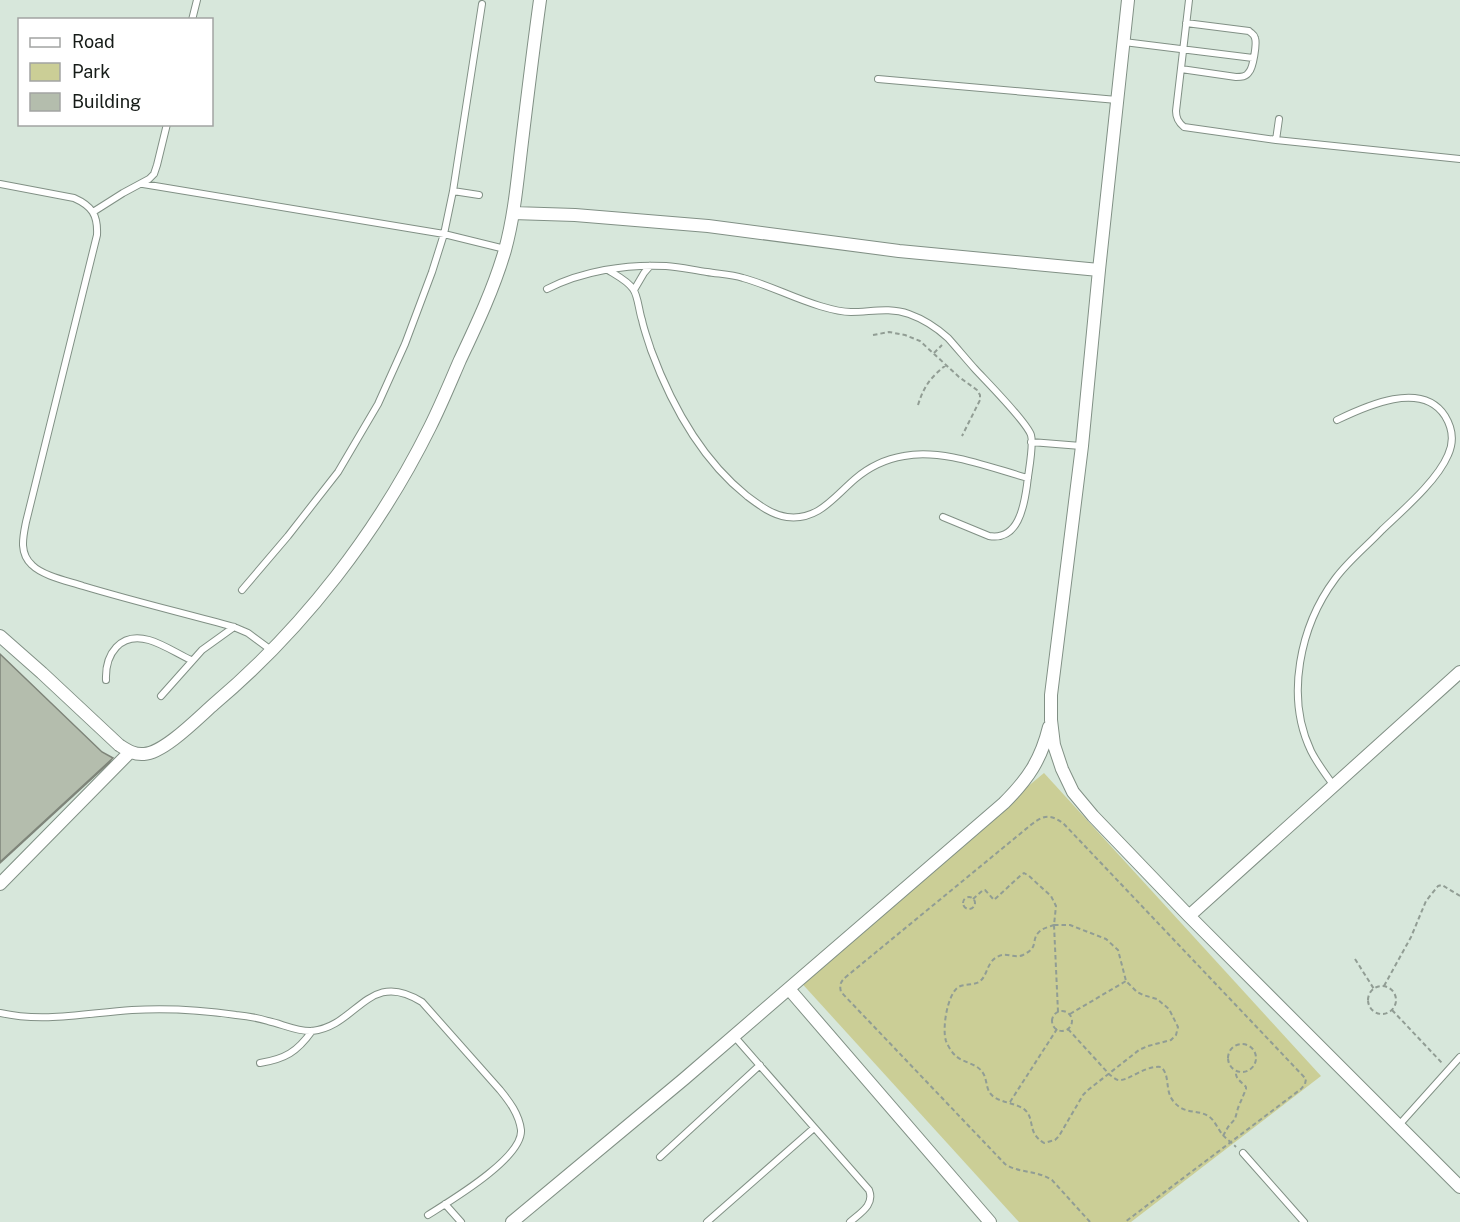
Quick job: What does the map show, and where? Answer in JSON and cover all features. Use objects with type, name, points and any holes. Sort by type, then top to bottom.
[{"type":"street","points":[[2,642],[108,736],[130,752],[143,754],[156,751],[167,744],[227,694],[272,651],[316,601],[350,557],[391,497],[430,428],[496,278],[506,249],[513,213],[540,0]]},
{"type":"street","points":[[1128,0],[1082,446],[1051,695],[1054,745],[1073,792],[1093,816],[1189,916],[1460,1187]]},
{"type":"street","points":[[513,213],[708,226],[922,254],[1099,270]]},
{"type":"street","points":[[1189,916],[1460,672]]},
{"type":"street","points":[[512,1222],[618,1136],[995,811],[1021,786],[1035,766],[1045,744],[1051,720]]},
{"type":"street","points":[[0,884],[130,752]]},
{"type":"street","points":[[789,989],[990,1222]]},
{"type":"lane","points":[[192,18],[197,0]]},
{"type":"lane","points":[[1189,0],[1176,117],[1184,127],[1276,140],[1460,159]]},
{"type":"lane","points":[[242,590],[338,472],[378,404],[405,344],[444,234],[453,191],[482,4]]},
{"type":"lane","points":[[1181,69],[1242,77],[1251,71],[1253,58],[1255,37],[1249,31],[1186,23]]},
{"type":"lane","points":[[1124,42],[1253,58]]},
{"type":"lane","points":[[878,79],[1117,100]]},
{"type":"lane","points":[[1276,140],[1279,119]]},
{"type":"lane","points":[[93,212],[123,193],[143,184],[154,174],[166,126]]},
{"type":"lane","points":[[0,184],[74,198],[85,203],[93,212],[98,223],[97,235],[26,522],[23,552],[32,565],[46,574],[234,627],[248,633],[272,651]]},
{"type":"lane","points":[[143,184],[444,234],[506,249]]},
{"type":"lane","points":[[453,191],[479,195]]},
{"type":"lane","points":[[634,290],[650,266]]},
{"type":"lane","points":[[547,289],[584,274],[650,266],[669,267],[741,277],[836,310],[849,312],[894,310],[910,314],[926,322],[948,339],[1020,420],[1031,436],[1025,497],[1012,530],[1006,535],[989,536],[943,517]]},
{"type":"lane","points":[[608,270],[634,290],[662,378],[691,432],[713,463],[740,490],[771,512],[786,517],[801,518],[816,513],[870,468],[887,460],[922,453],[946,455],[1028,478]]},
{"type":"lane","points":[[1334,786],[1312,752],[1302,728],[1298,702],[1298,676],[1310,625],[1321,600],[1336,578],[1418,495],[1440,468],[1447,458],[1452,434],[1443,413],[1434,405],[1412,398],[1378,403],[1337,420]]},
{"type":"lane","points":[[1031,442],[1082,446]]},
{"type":"lane","points":[[160,696],[201,650],[234,627]]},
{"type":"lane","points":[[106,680],[105,668],[109,656],[126,640],[138,638],[150,640],[191,660]]},
{"type":"lane","points":[[0,1013],[23,1017],[61,1018],[131,1010],[167,1009],[239,1015],[312,1031],[329,1026],[345,1017],[378,993],[394,990],[409,994],[422,1002],[510,1103],[518,1118],[521,1132],[519,1141],[512,1152],[484,1177],[428,1215]]},
{"type":"lane","points":[[260,1063],[275,1061],[290,1054],[303,1044],[312,1031]]},
{"type":"lane","points":[[734,1036],[869,1190],[871,1195],[869,1205],[850,1222]]},
{"type":"lane","points":[[1399,1125],[1460,1057]]},
{"type":"lane","points":[[660,1157],[760,1065]]},
{"type":"lane","points":[[707,1222],[814,1128]]},
{"type":"lane","points":[[1243,1154],[1304,1222]]},
{"type":"lane","points":[[445,1204],[461,1222]]},
{"type":"path","points":[[873,335],[889,332],[920,341],[977,390],[980,400],[962,436]]},
{"type":"path","points":[[918,405],[923,389],[946,365]]},
{"type":"path","points":[[1090,1222],[1052,1180],[1036,1173],[1010,1168],[1005,1164],[841,992],[839,985],[847,976],[1041,818],[1055,818],[1063,823],[1306,1079],[1301,1089],[1125,1222]]},
{"type":"path","points":[[973,898],[974,907],[968,909],[963,906],[965,898],[973,898],[985,890],[994,900],[1021,874],[1027,874],[1051,896],[1056,906],[1054,925],[1058,1012]]},
{"type":"path","points":[[1384,986],[1393,991],[1396,1001],[1388,1013],[1378,1014],[1370,1007],[1369,998],[1374,989],[1384,986],[1412,936],[1430,894],[1442,885],[1460,896]]},
{"type":"path","points":[[1070,925],[1106,939],[1118,950],[1126,981],[1137,992],[1157,999],[1168,1009],[1178,1027],[1176,1035],[1171,1040],[1139,1050],[1088,1090],[1059,1136],[1049,1143],[1044,1143],[1034,1134],[1029,1114],[1017,1105],[992,1096],[982,1071],[953,1054],[945,1039],[949,1000],[958,987],[981,981],[991,961],[999,956],[1005,954],[1021,956],[1032,949],[1038,932],[1043,928],[1070,925]]},
{"type":"path","points":[[1355,959],[1374,989]]},
{"type":"path","points":[[1070,1014],[1126,981]]},
{"type":"path","points":[[1392,1010],[1448,1069]]},
{"type":"path","points":[[1057,1029],[1053,1022],[1055,1014],[1062,1011],[1070,1014]]},
{"type":"path","points":[[1068,1029],[1072,1022],[1070,1014]]},
{"type":"path","points":[[1009,1103],[1057,1029]]},
{"type":"path","points":[[1057,1029],[1068,1029]]},
{"type":"path","points":[[1068,1029],[1117,1080],[1125,1079],[1147,1069],[1161,1067],[1166,1074],[1169,1096],[1175,1103],[1188,1111],[1207,1115],[1223,1136],[1243,1154]]},
{"type":"path","points":[[1223,1136],[1235,1119],[1246,1089],[1229,1065],[1229,1052],[1236,1045],[1245,1044],[1255,1053],[1256,1062],[1250,1070],[1236,1072]]},
{"type":"green space","points":[[1044,773],[1321,1076],[1131,1222],[1019,1222],[797,978]]},
{"type":"building","points":[[0,654],[102,752],[113,758],[0,862]]}]
